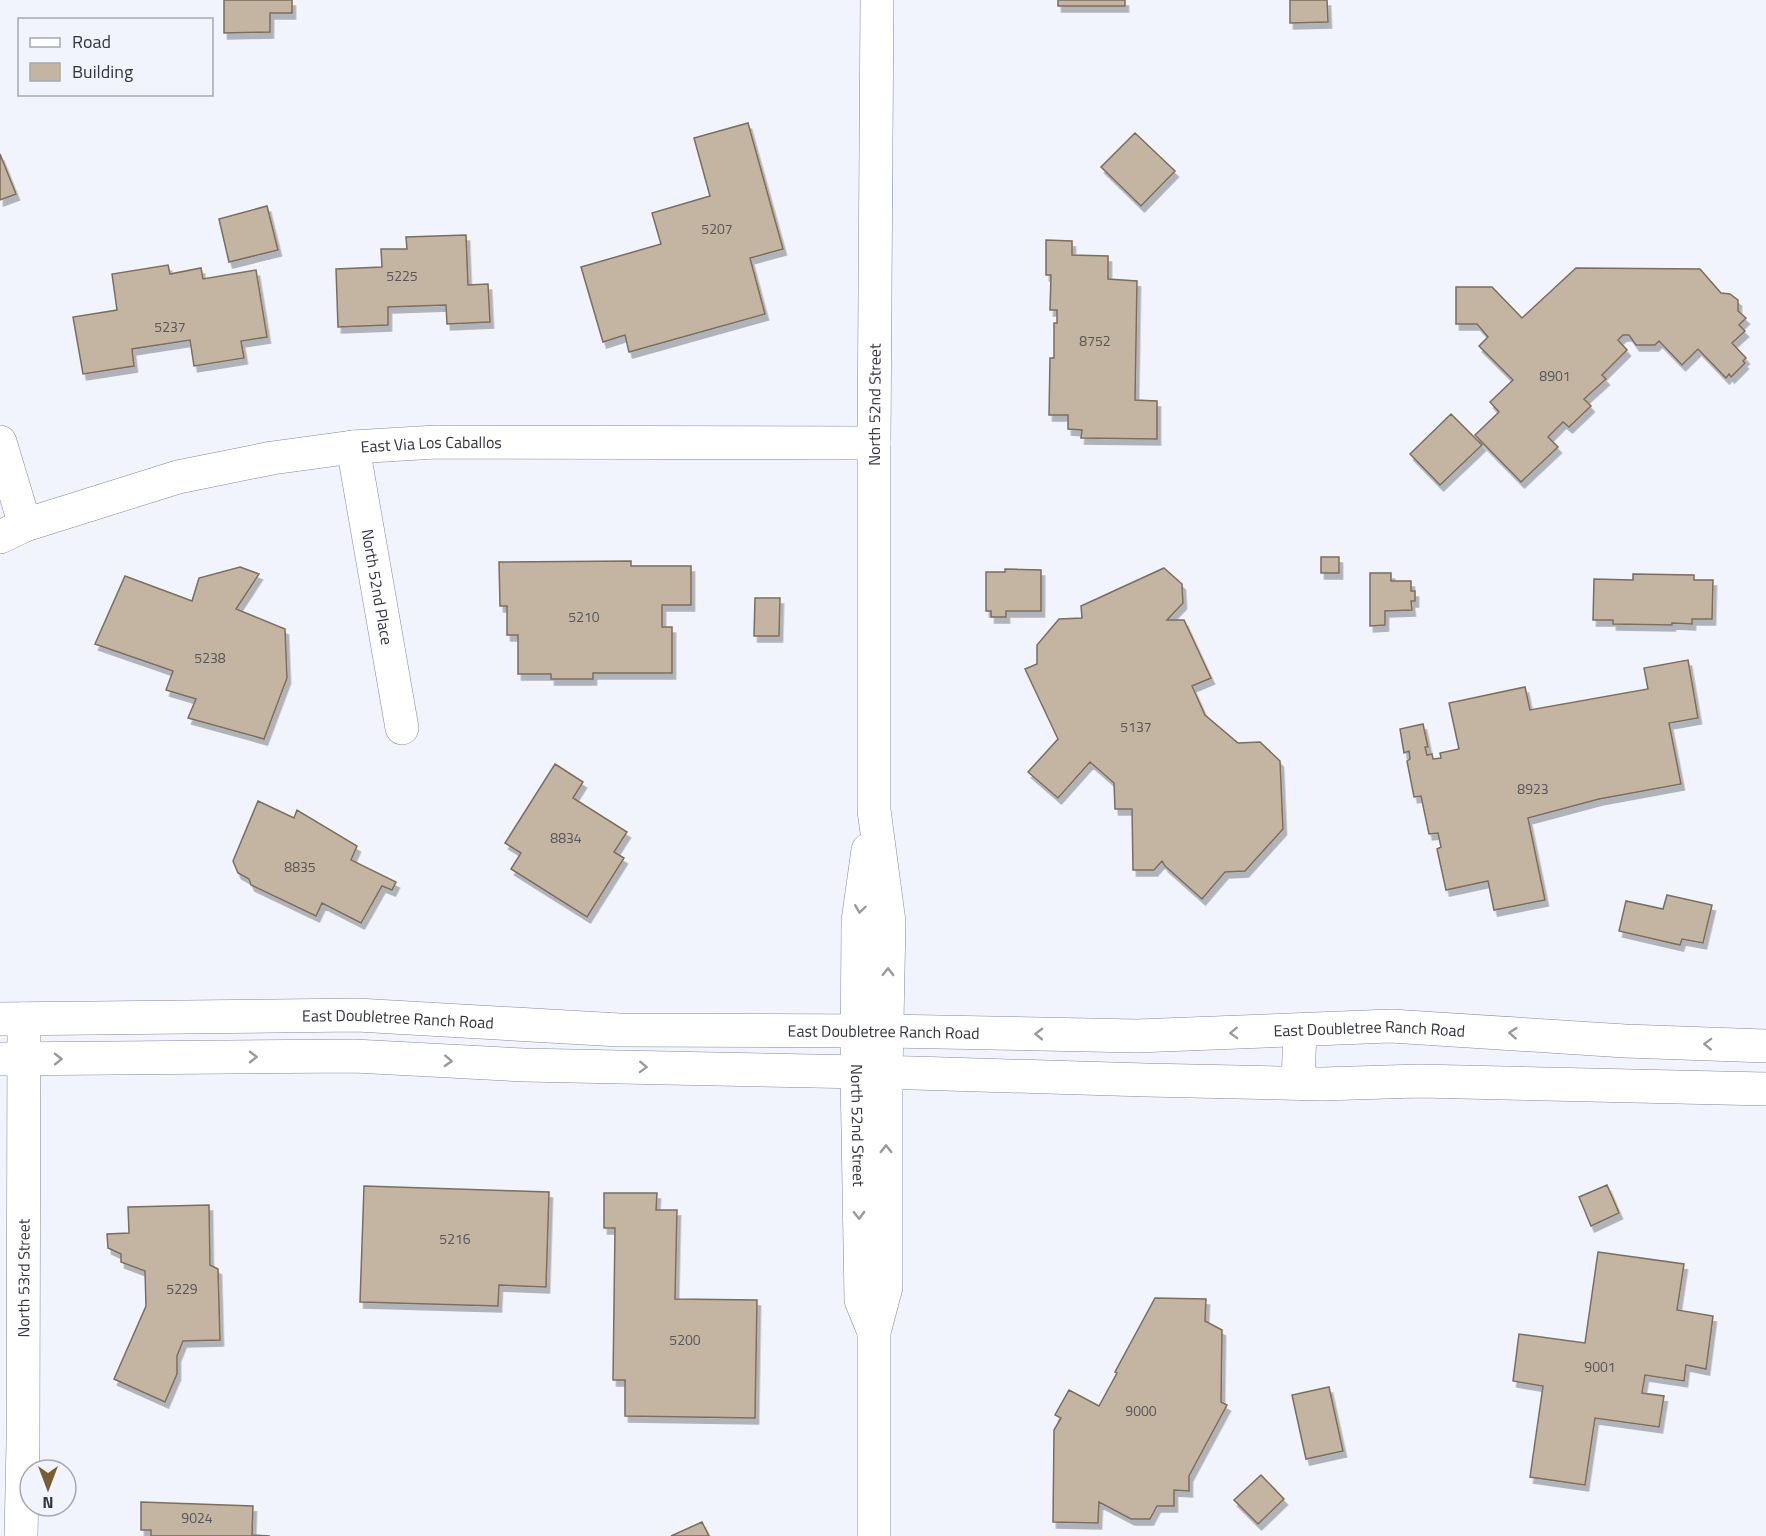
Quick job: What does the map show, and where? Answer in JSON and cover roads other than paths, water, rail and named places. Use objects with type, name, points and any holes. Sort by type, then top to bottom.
[{"type":"main road","name":"North 52nd Street","points":[[874,1536],[874,1332],[861,1300],[873,1031],[889,922],[874,810],[877,0]]},
{"type":"main road","points":[[0,442],[13,531]]},
{"type":"main road","name":"East Via Los Caballos","points":[[13,531],[178,477],[272,458],[353,447],[436,442],[874,443]]},
{"type":"main road","name":"North 52nd Place","points":[[353,447],[402,728]]},
{"type":"main road","points":[[354,1056],[357,1015]]},
{"type":"main road","name":"East Doubletree Ranch Road","points":[[12,1019],[357,1015],[619,1030],[873,1031],[1137,1036],[1391,1026],[1625,1041],[1766,1046]]},
{"type":"main road","name":"North 53rd Street","points":[[12,1019],[23,1443],[21,1536]]},
{"type":"main road","points":[[1298,1083],[1300,1030]]},
{"type":"main road","points":[[12,1059],[354,1056],[524,1065],[1298,1083],[1419,1081],[1766,1089]]}]
